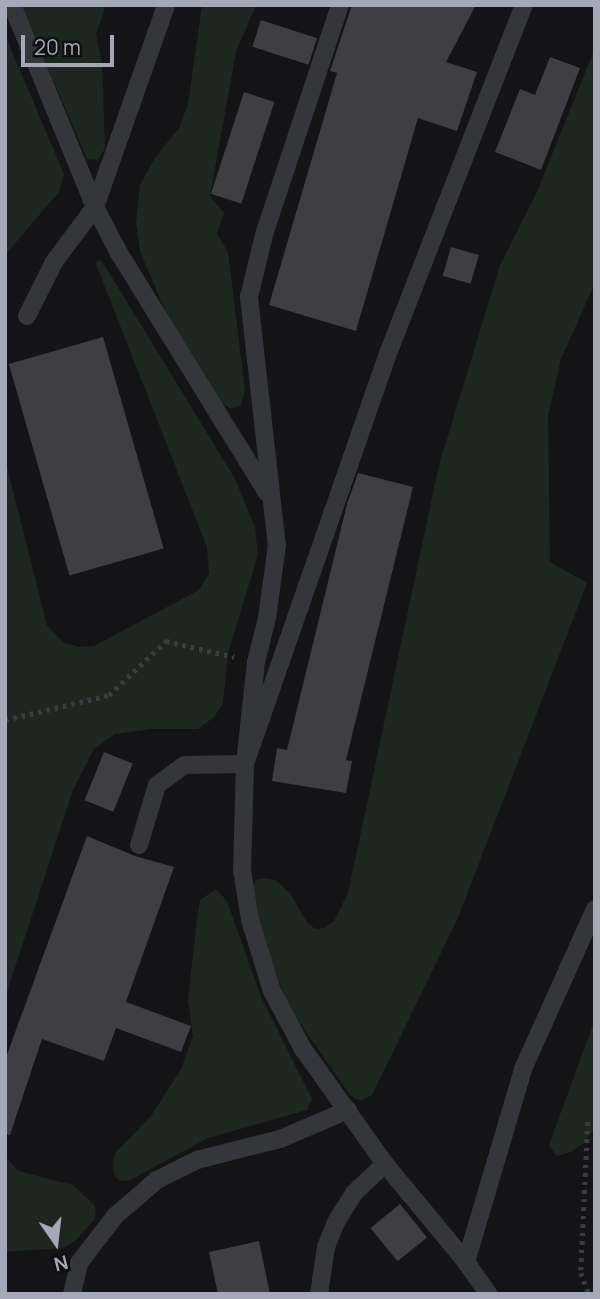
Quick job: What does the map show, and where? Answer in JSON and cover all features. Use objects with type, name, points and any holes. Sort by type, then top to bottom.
[{"type":"lane","points":[[12,5],[95,207],[119,253],[270,499]]},
{"type":"lane","points":[[27,316],[54,262],[95,207],[166,5]]},
{"type":"lane","points":[[340,5],[264,235],[249,297],[277,545],[267,618],[256,662],[245,764],[242,870],[250,920],[272,991],[303,1049],[386,1164],[466,1262],[488,1294]]},
{"type":"lane","points":[[245,764],[387,356],[524,5]]},
{"type":"lane","points":[[139,845],[157,785],[185,765],[245,764]]},
{"type":"lane","points":[[466,1262],[523,1069],[595,909]]},
{"type":"lane","points":[[72,1294],[79,1263],[115,1216],[157,1180],[197,1160],[280,1139],[348,1110]]},
{"type":"lane","points":[[319,1294],[326,1247],[336,1222],[354,1193],[386,1164]]},
{"type":"path","points":[[5,720],[109,695],[166,641],[256,662]]},
{"type":"path","points":[[588,1122],[581,1273],[589,1294]]},
{"type":"shaded area","points":[[21,5],[106,5],[96,34],[102,63],[105,148],[98,160],[87,159]]},
{"type":"shaded area","points":[[202,5],[256,5],[236,52],[210,196],[224,213],[217,234],[228,252],[245,391],[240,406],[231,409],[215,400],[172,327],[140,251],[136,223],[140,185],[155,158],[179,128],[188,104]]},
{"type":"shaded area","points":[[5,35],[64,174],[59,192],[5,255]]},
{"type":"shaded area","points":[[595,48],[595,283],[561,359],[548,416],[550,562],[587,583],[457,920],[372,1095],[360,1101],[350,1095],[288,1006],[263,939],[253,889],[256,880],[275,880],[290,893],[308,924],[316,929],[325,928],[334,921],[348,893],[439,465],[500,265],[537,192]]},
{"type":"shaded area","points":[[97,260],[102,261],[234,477],[255,527],[258,555],[228,653],[223,704],[214,717],[198,729],[152,729],[115,734],[94,749],[73,790],[5,998],[5,459],[47,625],[63,642],[78,647],[94,646],[199,590],[209,573],[207,547],[96,264]]},
{"type":"shaded area","points":[[216,889],[227,901],[261,997],[312,1099],[307,1110],[208,1138],[130,1180],[120,1181],[115,1176],[113,1166],[115,1153],[151,1116],[181,1069],[193,1036],[188,1000],[197,919],[200,900]]},
{"type":"shaded area","points":[[595,1019],[595,1126],[585,1142],[571,1152],[557,1156],[549,1145]]},
{"type":"shaded area","points":[[5,1156],[18,1171],[73,1185],[95,1206],[95,1219],[75,1241],[63,1248],[5,1252]]},
{"type":"building","points":[[352,5],[476,5],[446,62],[477,72],[457,131],[418,118],[356,331],[269,305],[337,73],[330,71]]},
{"type":"building","points":[[261,20],[317,38],[308,65],[252,47]]},
{"type":"building","points":[[550,57],[580,68],[541,170],[495,152],[520,89],[535,95]]},
{"type":"building","points":[[244,92],[274,102],[241,204],[211,194]]},
{"type":"building","points":[[451,247],[479,255],[471,284],[443,276]]},
{"type":"building","points":[[103,337],[164,548],[69,575],[9,364]]},
{"type":"building","points":[[358,473],[413,487],[346,760],[352,761],[346,793],[272,781],[277,748],[287,750],[347,504]]},
{"type":"building","points":[[104,752],[133,764],[113,812],[85,800]]},
{"type":"building","points":[[87,836],[135,856],[174,867],[126,1002],[191,1026],[181,1052],[116,1028],[104,1061],[42,1039],[10,1135],[5,1134],[5,1060]]},
{"type":"building","points":[[400,1204],[427,1237],[398,1261],[370,1228]]},
{"type":"building","points":[[259,1241],[270,1294],[218,1294],[209,1252]]}]
